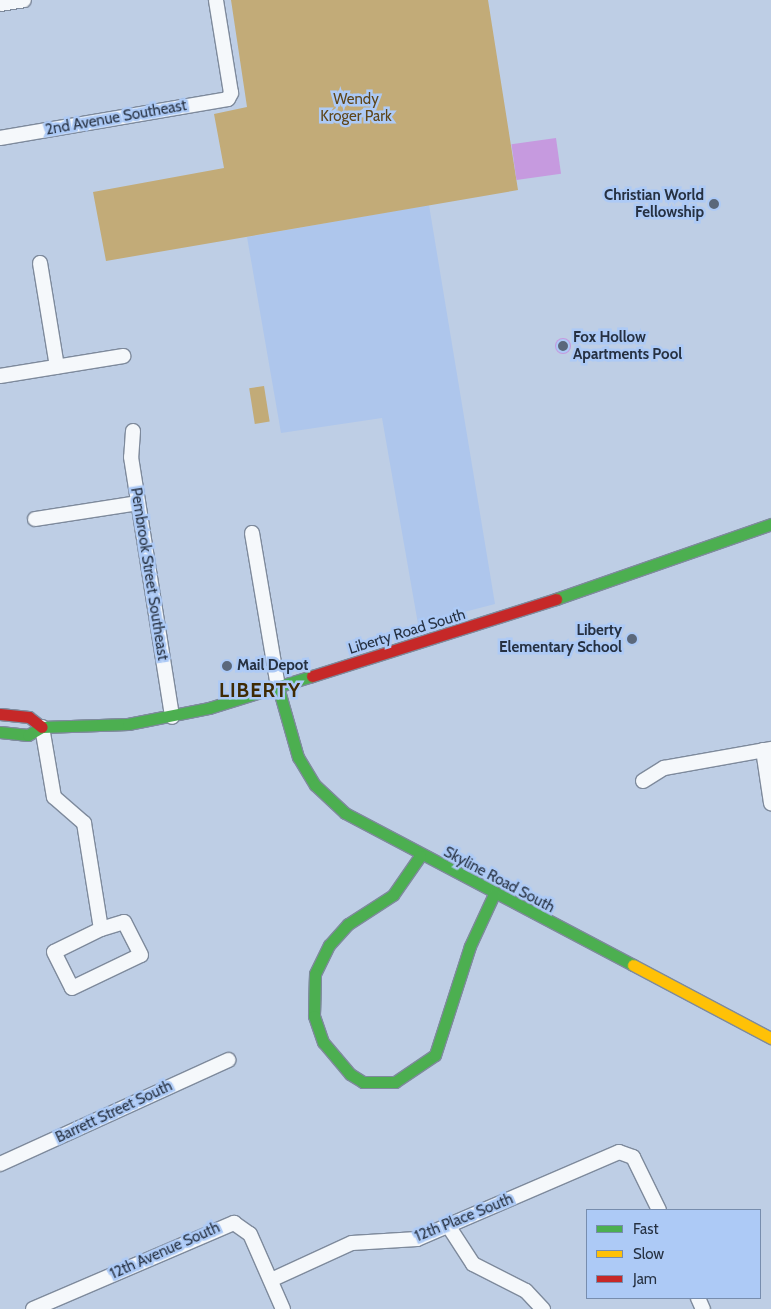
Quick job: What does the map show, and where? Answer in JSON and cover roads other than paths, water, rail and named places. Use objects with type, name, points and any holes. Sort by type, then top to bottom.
[{"type":"main road","name":"Liberty Road South","points":[[0,732],[28,735],[42,727],[107,726],[172,717],[278,687],[570,595],[771,524]]},
{"type":"main road","name":"Skyline Road South","points":[[278,687],[294,751],[316,785],[345,813],[420,856],[771,1038]]},
{"type":"main road","name":"Liberty Road South","points":[[0,714],[29,717],[42,727]]},
{"type":"main road","points":[[420,856],[393,895],[348,924],[329,945],[315,974],[314,1016],[323,1042],[350,1074],[363,1082],[396,1082],[435,1055],[470,946],[494,894]]},
{"type":"street","points":[[0,4],[24,0]]},
{"type":"street","name":"2nd Avenue Southeast","points":[[0,138],[231,97],[216,0]]},
{"type":"street","points":[[40,263],[57,367]]},
{"type":"street","points":[[0,376],[123,356]]},
{"type":"street","name":"Pembrook Street Southeast","points":[[133,431],[131,457],[172,717]]},
{"type":"street","points":[[35,519],[138,503]]},
{"type":"street","points":[[252,533],[278,687]]},
{"type":"street","points":[[42,727],[54,797],[84,823],[101,928]]},
{"type":"street","points":[[643,781],[664,768],[767,750],[771,803]]},
{"type":"street","points":[[124,922],[141,954],[72,988],[54,952],[101,928],[124,922]]},
{"type":"street","name":"Barrett Street South","points":[[0,1164],[228,1060]]},
{"type":"street","name":"12th Place South","points":[[271,1280],[352,1243],[411,1240],[449,1227],[609,1154],[626,1152],[639,1167],[659,1209]]},
{"type":"street","name":"12th Avenue South","points":[[33,1309],[223,1224],[234,1223],[250,1234],[284,1309]]},
{"type":"street","points":[[449,1227],[473,1264],[526,1291],[543,1309]]},
{"type":"place","name":"Christian World Fellowship","points":[[714,204]]},
{"type":"place","name":"Fox Hollow Apartments Pool","points":[[563,346]]},
{"type":"place","name":"Liberty Elementary School","points":[[632,639]]},
{"type":"place","name":"Mail Depot","points":[[227,666]]},
{"type":"district","name":"LIBERTY","points":[[260,690]]},
{"type":"park label","name":"Wendy Kroger Park","points":[[356,108]]}]
